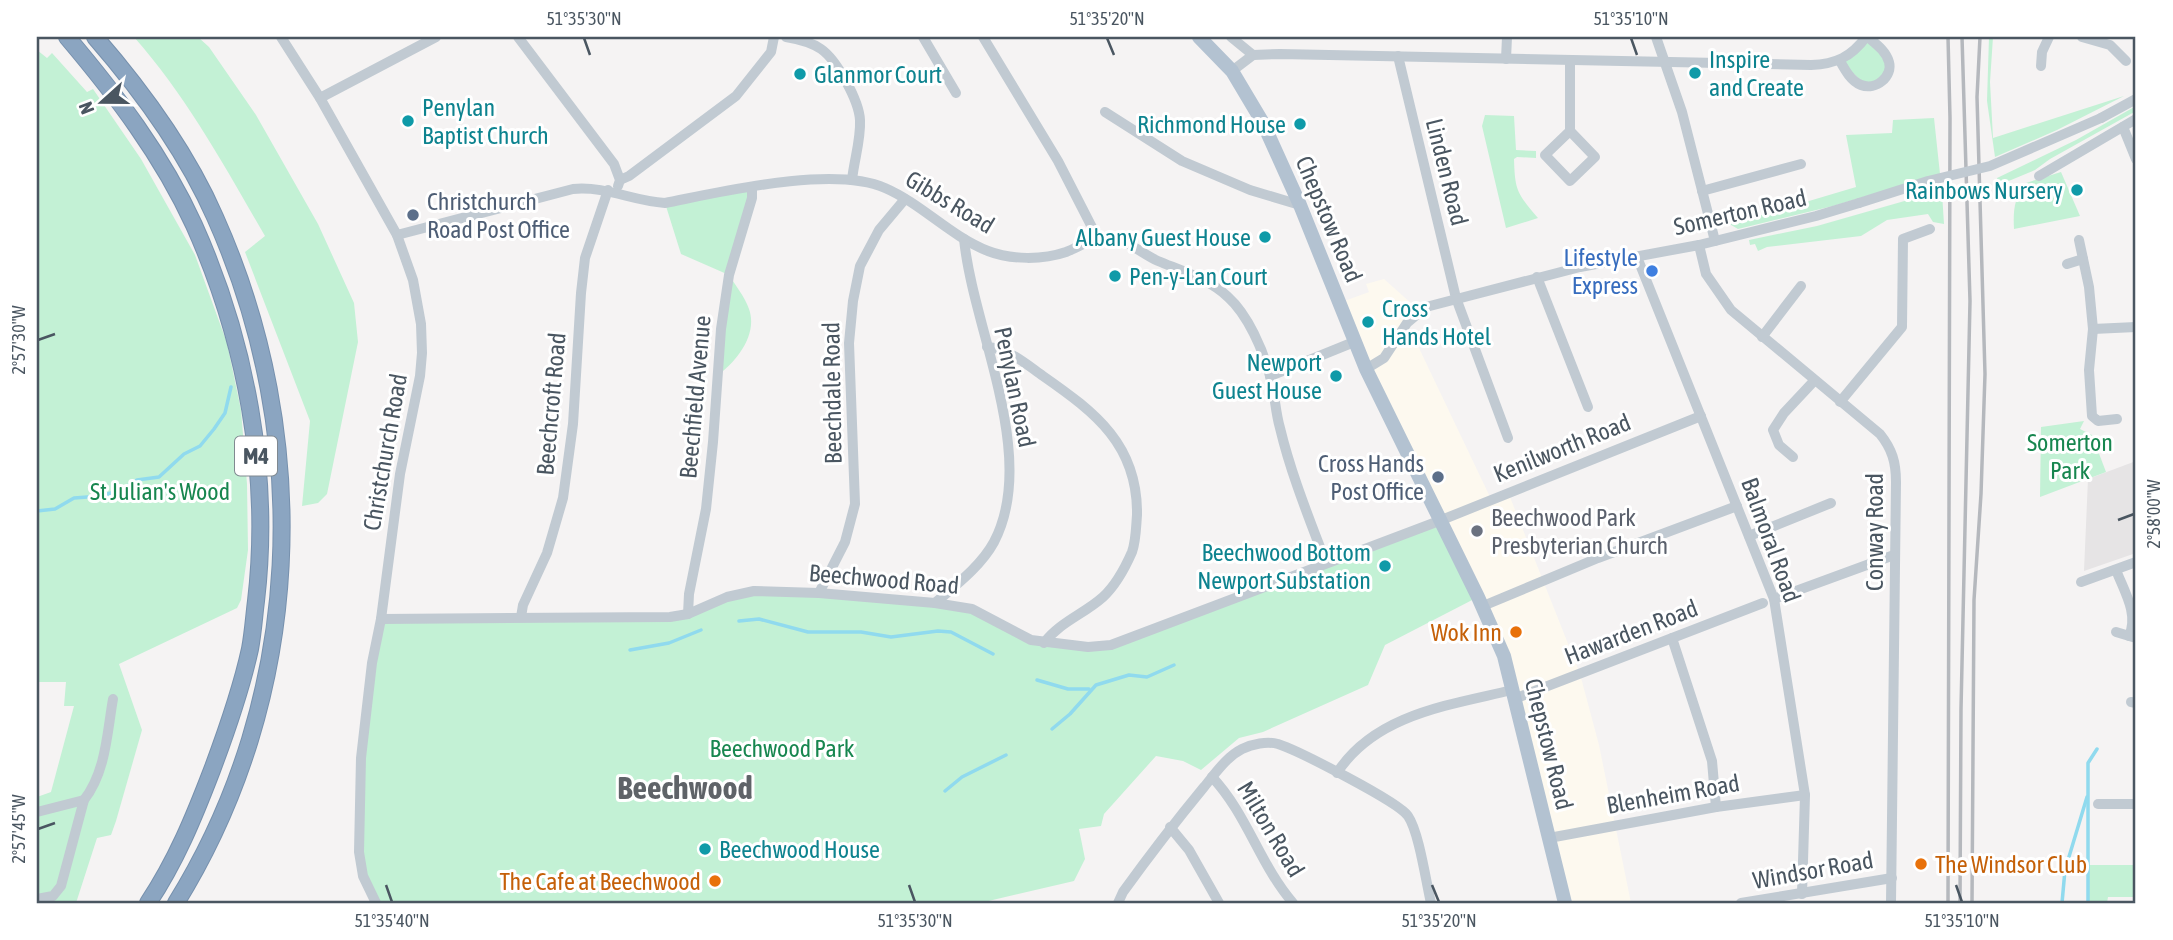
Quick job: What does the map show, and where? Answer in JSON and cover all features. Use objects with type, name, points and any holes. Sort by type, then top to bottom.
[{"type":"highway","name":"M4","points":[[67,37],[135,122],[165,169],[193,222],[213,270],[233,332],[246,385],[254,442],[261,556],[250,647],[228,727],[186,838],[148,903]]},
{"type":"highway","name":"M4","points":[[95,37],[160,119],[190,167],[215,216],[251,318],[268,384],[278,457],[282,555],[273,650],[249,747],[222,815],[192,877],[176,903]]},
{"type":"main road","name":"Chepstow Road","points":[[1199,37],[1232,71],[1263,123],[1300,205],[1366,369],[1483,606],[1504,656],[1565,903]]},
{"type":"street","name":"Christchurch Road","points":[[281,37],[320,98],[397,235],[413,280],[418,304],[422,353],[420,376],[400,474],[363,744],[359,832],[363,876],[376,903]]},
{"type":"street","points":[[320,98],[436,37]]},
{"type":"street","points":[[518,37],[614,164],[620,180],[736,96],[771,52],[774,37]]},
{"type":"street","points":[[786,37],[799,39],[825,51],[852,94],[860,117],[852,180]]},
{"type":"street","points":[[923,37],[956,93]]},
{"type":"street","points":[[983,37],[1058,161],[1098,239],[1108,236],[1116,238],[1146,256],[1207,282],[1230,298],[1257,342],[1270,376],[1279,426],[1326,563]]},
{"type":"street","points":[[1234,37],[1253,55]]},
{"type":"street","points":[[1506,59],[1507,37]]},
{"type":"street","points":[[1657,37],[1682,112],[1715,240]]},
{"type":"street","points":[[1232,71],[1253,55],[1811,65],[1840,61],[1867,37],[1886,54],[1890,64],[1889,73],[1885,79],[1868,87],[1859,85],[1840,61]]},
{"type":"street","points":[[2041,66],[2042,52],[2049,37]]},
{"type":"street","points":[[2082,37],[2112,41],[2126,61]]},
{"type":"street","name":"Linden Road","points":[[1398,56],[1456,298],[1508,438]]},
{"type":"street","points":[[1570,61],[1570,131],[1595,157],[1570,181],[1545,155],[1570,131]]},
{"type":"street","name":"Somerton Road","points":[[1366,369],[1384,358],[1407,323],[1426,307],[1537,277],[1699,244],[1816,216],[1928,181],[1990,166],[2101,118],[2136,99]]},
{"type":"street","points":[[1105,113],[1182,161],[1250,190],[1300,205]]},
{"type":"street","points":[[2039,176],[2136,119]]},
{"type":"street","points":[[2123,127],[2136,159]]},
{"type":"street","points":[[1702,191],[1801,164]]},
{"type":"street","name":"Beechcroft Road","points":[[521,617],[523,605],[547,553],[563,498],[573,424],[585,258],[612,191],[620,180]]},
{"type":"street","name":"Gibbs Road","points":[[397,235],[573,188],[592,187],[653,202],[665,202],[780,183],[852,180],[883,187],[964,239],[989,251],[1016,258],[1063,253],[1098,239]]},
{"type":"street","name":"Beechfield Avenue","points":[[688,614],[689,594],[708,498],[721,329],[729,275],[752,198],[752,187]]},
{"type":"street","name":"Beechdale Road","points":[[819,593],[845,542],[855,504],[849,343],[860,266],[879,230],[905,199]]},
{"type":"street","points":[[1891,236],[1903,239],[1930,229]]},
{"type":"street","name":"Penylan Road","points":[[935,603],[962,580],[986,554],[998,534],[1009,499],[1010,460],[1007,439],[967,272],[964,239]]},
{"type":"street","points":[[1840,402],[1902,327],[1903,239]]},
{"type":"street","points":[[2079,240],[2093,329],[2089,370],[2092,416],[2098,421],[2118,419]]},
{"type":"street","name":"Conway Road","points":[[1699,244],[1706,274],[1724,303],[1880,434],[1892,453],[1896,467],[1891,903]]},
{"type":"street","name":"Balmoral Road","points":[[1637,257],[1774,599],[1805,795],[1802,894]]},
{"type":"street","points":[[2067,264],[2084,259]]},
{"type":"street","points":[[1537,277],[1588,407]]},
{"type":"street","points":[[1762,337],[1801,286]]},
{"type":"street","points":[[2093,329],[2136,327]]},
{"type":"street","points":[[1270,376],[1354,342]]},
{"type":"street","points":[[987,347],[1010,353],[1092,413],[1118,441],[1129,460],[1134,480],[1136,526],[1133,549],[1124,568],[1102,597],[1055,629],[1044,643]]},
{"type":"street","points":[[1793,457],[1779,445],[1773,430],[1783,413],[1814,381]]},
{"type":"street","name":"Kenilworth Road","points":[[1439,521],[1701,416]]},
{"type":"street","points":[[1749,536],[1831,503]]},
{"type":"street","points":[[1483,606],[1598,558],[1737,506]]},
{"type":"street","name":"Beechwood Road","points":[[381,619],[670,617],[688,614],[727,597],[754,592],[819,593],[935,603],[972,609],[1019,635],[1044,643],[1088,647],[1111,645],[1439,521]]},
{"type":"street","points":[[1774,599],[1894,555]]},
{"type":"street","points":[[2081,582],[2136,562]]},
{"type":"street","points":[[2116,570],[2133,613],[2132,637],[2116,632]]},
{"type":"street","name":"Hawarden Road","points":[[1337,773],[1363,744],[1406,718],[1513,694],[1763,603]]},
{"type":"street","points":[[1672,638],[1712,761],[1716,807]]},
{"type":"street","points":[[37,899],[53,896],[61,886],[84,800],[92,790],[101,766],[113,699]]},
{"type":"street","points":[[1118,903],[1170,827],[1212,777],[1238,751],[1265,743],[1279,745],[1337,773],[1395,804],[1407,814],[1431,903]]},
{"type":"street","name":"Milton Road","points":[[1212,777],[1230,798],[1278,885],[1293,903]]},
{"type":"street","name":"Blenheim Road","points":[[1549,838],[1716,807],[1805,795]]},
{"type":"street","points":[[37,812],[84,800]]},
{"type":"street","points":[[2098,804],[2136,804]]},
{"type":"street","points":[[1170,827],[1189,850],[1219,903]]},
{"type":"street","name":"Windsor Road","points":[[1741,903],[1892,878]]},
{"type":"shaded area","points":[[1384,279],[1412,304],[1407,323],[1491,499],[1508,492],[1580,674],[1599,745],[1631,903],[1565,903],[1512,690],[1339,303],[1369,292],[1366,284]]},
{"type":"shaded area","points":[[2136,461],[2136,553],[2084,571],[2088,479]]},
{"type":"green space","points":[[134,37],[198,37],[209,47],[256,115],[318,224],[354,303],[358,342],[327,494],[318,503],[302,506],[310,421],[245,252],[265,236],[188,108]]},
{"type":"green space","points":[[1866,37],[1877,45],[1889,73],[1868,87],[1840,61]]},
{"type":"green space","points":[[1989,37],[1993,37],[1990,82],[1993,138],[2124,96],[1995,157],[1987,101]]},
{"type":"green space","name":"St Julian's Wood","points":[[37,50],[47,58],[52,53],[87,92],[93,89],[141,159],[195,255],[227,343],[241,410],[247,484],[248,550],[241,600],[237,608],[119,664],[142,730],[111,835],[97,838],[76,903],[37,903],[37,797],[51,792],[74,706],[64,706],[66,682],[37,682]]},
{"type":"green space","points":[[2136,106],[2136,111],[2035,170],[1999,185],[1997,178],[2076,140]]},
{"type":"green space","points":[[1485,115],[1514,116],[1516,150],[1536,151],[1536,158],[1514,159],[1518,191],[1538,218],[1506,228],[1482,126]]},
{"type":"green space","points":[[1934,118],[1940,174],[1833,206],[1738,229],[1726,222],[1755,217],[1856,187],[1846,135],[1892,133],[1893,120]]},
{"type":"green space","points":[[2061,172],[2080,216],[2014,229],[2015,204],[2026,183]]},
{"type":"green space","points":[[752,187],[729,275],[681,254],[665,203]]},
{"type":"green space","points":[[1942,193],[1944,224],[1933,222],[1928,214],[1887,220],[1861,236],[1767,247],[1758,251],[1755,244],[1750,245],[1749,240],[1817,226],[1929,194]]},
{"type":"green space","points":[[729,275],[747,305],[751,328],[739,355],[718,375]]},
{"type":"green space","name":"Somerton Park","points":[[2084,421],[2080,429],[2092,435],[2106,472],[2040,497],[2041,427]]},
{"type":"green space","name":"Beechwood Park","points":[[1439,521],[1478,597],[1385,645],[1368,685],[1263,732],[1239,738],[1201,770],[1183,761],[1156,756],[1104,814],[1101,826],[1079,829],[1085,859],[1074,881],[980,903],[376,903],[363,876],[361,758],[381,619],[670,617],[754,591],[972,609],[1019,635],[1111,645]]},
{"type":"green space","points":[[2088,865],[2133,865],[2133,897],[2108,897],[2107,903],[2088,903]]},
{"type":"waterway","points":[[37,511],[55,509],[74,498],[101,496],[121,490],[137,480],[159,477],[184,454],[200,446],[214,429],[225,413],[231,387]]},
{"type":"waterway","points":[[739,621],[759,619],[808,632],[861,632],[891,637],[951,632],[993,654]]},
{"type":"waterway","points":[[630,650],[669,643],[701,630]]},
{"type":"waterway","points":[[1052,729],[1070,714],[1096,685],[1129,675],[1147,677],[1174,665]]},
{"type":"waterway","points":[[1037,680],[1068,689],[1089,689]]},
{"type":"waterway","points":[[2088,903],[2088,763],[2097,749]]},
{"type":"waterway","points":[[945,791],[962,777],[1006,755]]},
{"type":"waterway","points":[[2062,903],[2065,870],[2087,797]]},
{"type":"railway","points":[[1948,37],[1948,903]]},
{"type":"railway","points":[[1960,903],[1961,709],[1970,301],[1962,37]]},
{"type":"railway","points":[[1972,903],[1974,600],[1985,374],[1977,97],[1980,37]]},
{"type":"place","name":"Inspire and Create","points":[[1695,73]]},
{"type":"place","name":"Glanmor Court","points":[[800,74]]},
{"type":"place","name":"Penylan Baptist Church","points":[[408,121]]},
{"type":"place","name":"Richmond House","points":[[1300,124]]},
{"type":"place","name":"Rainbows Nursery","points":[[2077,190]]},
{"type":"place","name":"Christchurch Road Post Office","points":[[413,215]]},
{"type":"place","name":"Albany Guest House","points":[[1265,237]]},
{"type":"place","name":"Lifestyle Express","points":[[1652,271]]},
{"type":"place","name":"Pen-y-Lan Court","points":[[1115,276]]},
{"type":"place","name":"Cross Hands Hotel","points":[[1368,322]]},
{"type":"place","name":"Newport Guest House","points":[[1336,376]]},
{"type":"place","name":"Cross Hands Post Office","points":[[1438,477]]},
{"type":"place","name":"Beechwood Park Presbyterian Church","points":[[1477,531]]},
{"type":"place","name":"Beechwood Bottom Newport Substation","points":[[1385,566]]},
{"type":"place","name":"Wok Inn","points":[[1516,632]]},
{"type":"place","name":"Beechwood House","points":[[705,849]]},
{"type":"place","name":"The Windsor Club","points":[[1921,864]]},
{"type":"place","name":"The Cafe at Beechwood","points":[[715,881]]},
{"type":"district","name":"Beechwood","points":[[685,787]]}]
